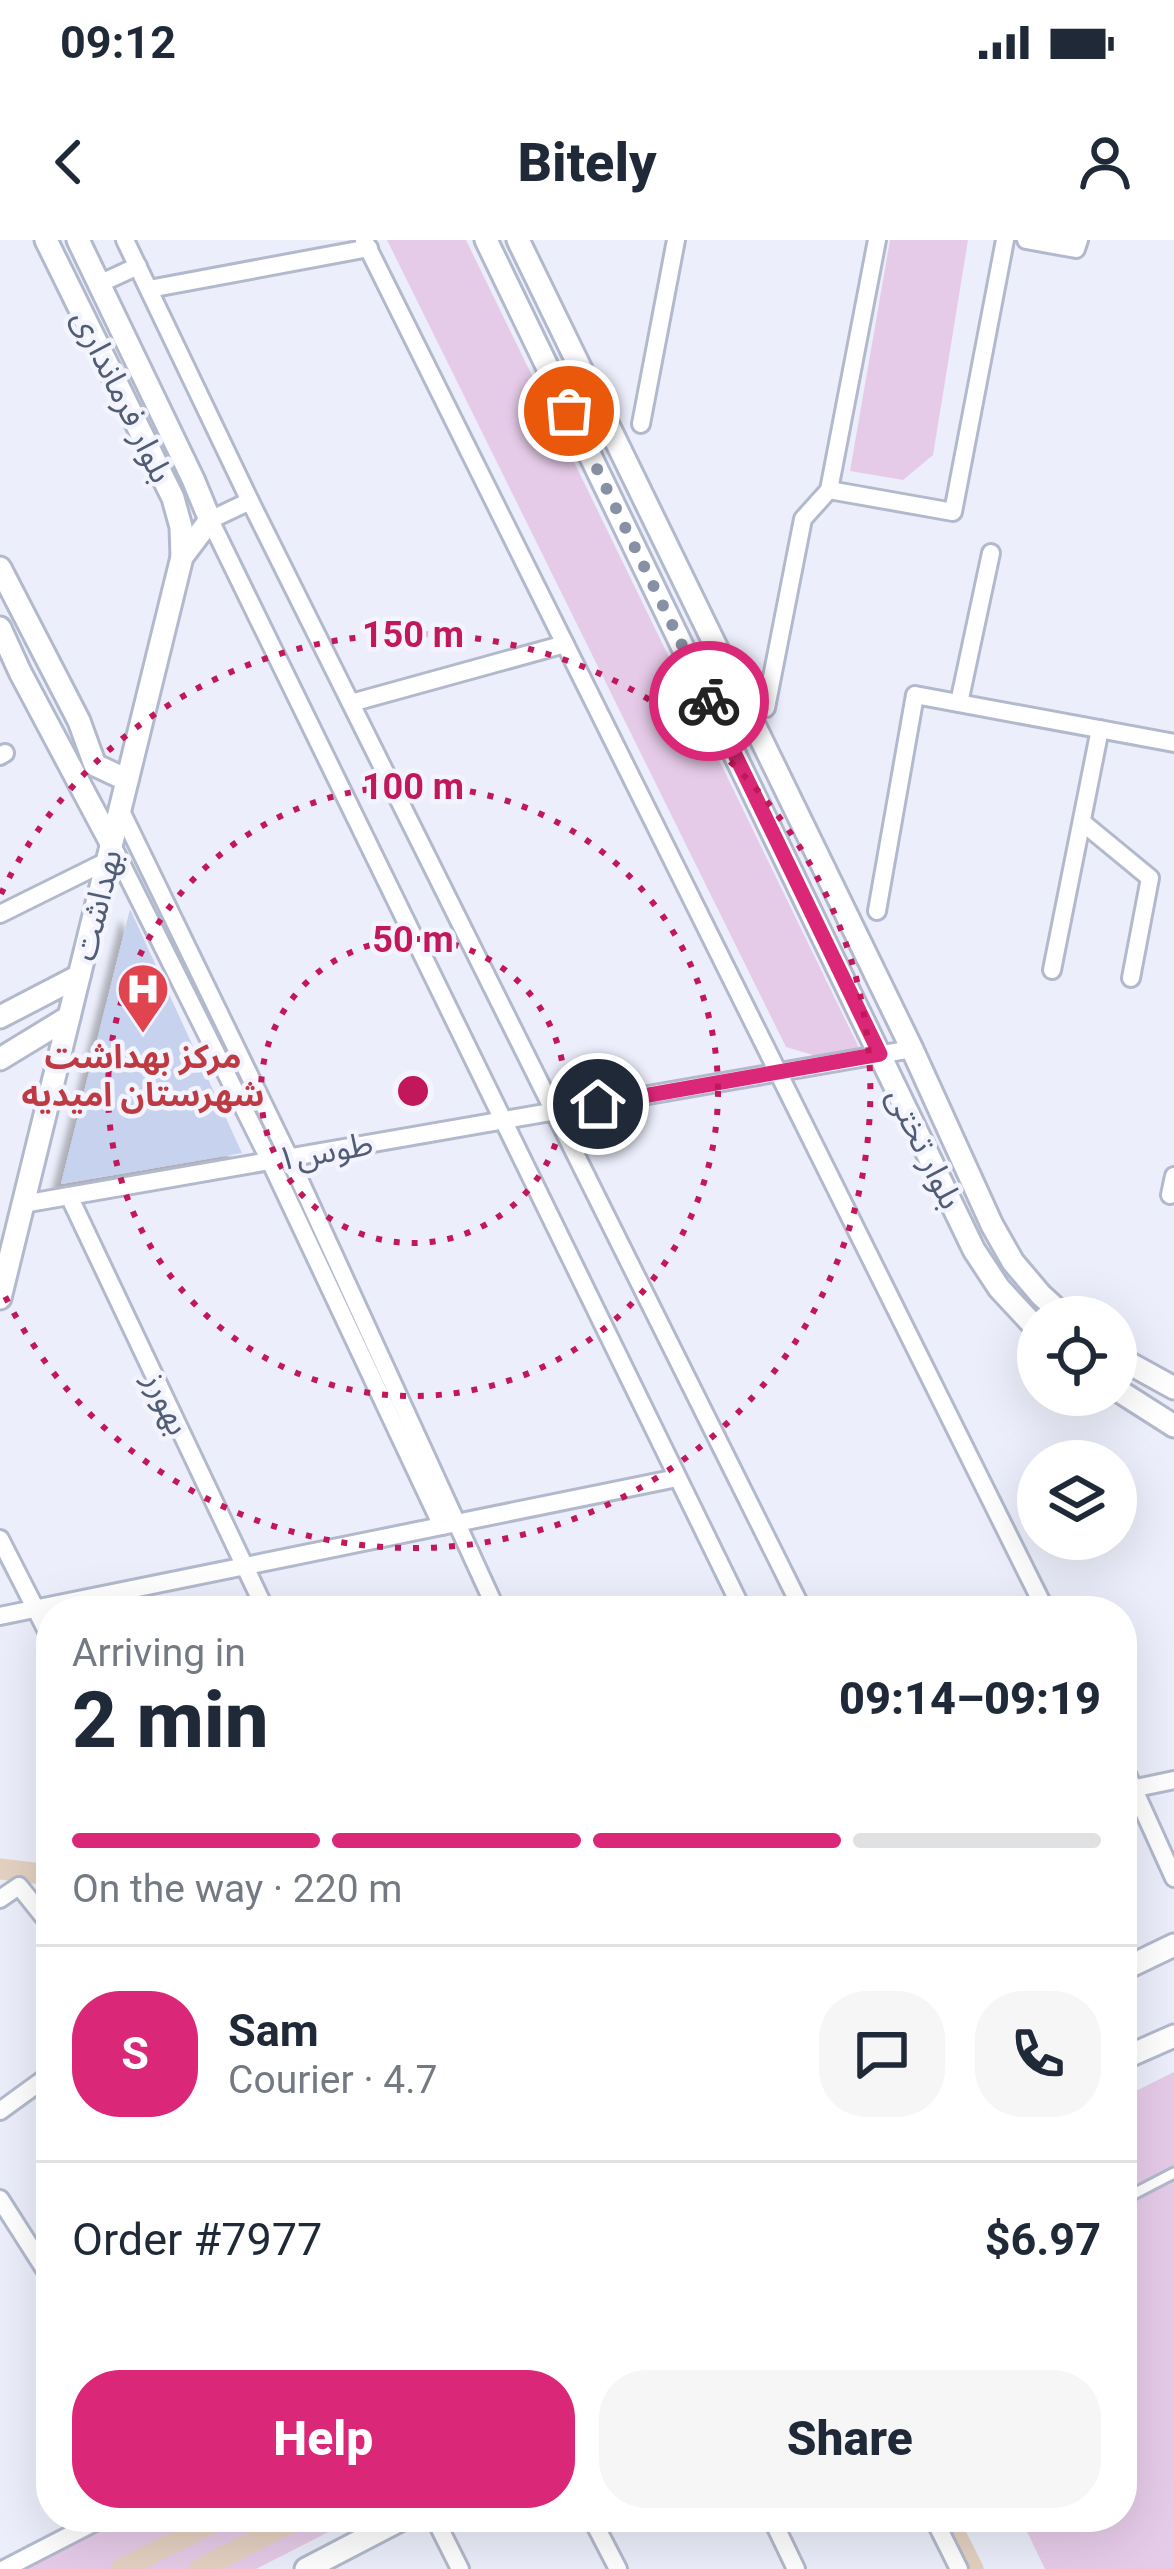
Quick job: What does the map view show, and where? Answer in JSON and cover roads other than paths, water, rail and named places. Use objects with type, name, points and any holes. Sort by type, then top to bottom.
[{"type":"street","name":"بلوار فرمانداری","points":[[46,240],[173,498],[181,526],[182,557]]},
{"type":"street","name":"بلوار فرمانداری","points":[[78,240],[210,520]]},
{"type":"street","points":[[125,240],[795,1596]]},
{"type":"street","name":"بلوار تختی","points":[[486,240],[974,1250],[1017,1307]]},
{"type":"street","name":"بلوار تختی","points":[[518,240],[912,1049],[992,1225],[1013,1262],[1042,1296]]},
{"type":"street","points":[[641,424],[676,240]]},
{"type":"street","points":[[766,709],[802,519],[829,490],[877,240]]},
{"type":"street","points":[[829,490],[953,512],[1005,240]]},
{"type":"street","points":[[1025,240],[1076,250],[1078,240]]},
{"type":"street","points":[[149,289],[367,244],[1039,1596]]},
{"type":"street","points":[[99,284],[138,266]]},
{"type":"street","points":[[250,501],[210,520],[735,1596]]},
{"type":"street","name":"بهداشت","points":[[0,1298],[7,1243],[23,1204],[182,557],[210,520]]},
{"type":"street","points":[[959,703],[991,554]]},
{"type":"street","points":[[0,568],[79,721],[95,765],[127,780]]},
{"type":"street","points":[[0,628],[109,852],[489,1596]]},
{"type":"street","points":[[351,703],[565,644]]},
{"type":"street","points":[[877,910],[915,694],[1174,743]]},
{"type":"street","points":[[1052,970],[1100,729]]},
{"type":"street","points":[[120,809],[290,1157],[451,1524]]},
{"type":"street","points":[[1082,822],[1150,878],[1131,978]]},
{"type":"street","points":[[0,914],[109,852]]},
{"type":"street","points":[[0,1017],[80,976]]},
{"type":"street","points":[[0,1059],[69,1017]]},
{"type":"street","name":"طوس۱","points":[[23,1204],[912,1049]]},
{"type":"street","points":[[1170,1195],[1174,1175]]},
{"type":"street","name":"بهورز","points":[[69,1196],[259,1596]]},
{"type":"street","points":[[1137,1368],[1174,1388]]},
{"type":"street","points":[[1137,1402],[1174,1426]]},
{"type":"street","points":[[95,1596],[677,1478]]},
{"type":"street","points":[[0,1539],[36,1608],[0,1616]]},
{"type":"street","points":[[1137,1788],[1174,1780]]},
{"type":"street","points":[[1137,1807],[1174,1878]]},
{"type":"street","points":[[0,1899],[19,1886],[36,1907]]},
{"type":"street","points":[[1137,1963],[1174,1945]]},
{"type":"street","points":[[1137,2053],[1174,2036]]},
{"type":"street","points":[[0,2111],[36,2085]]},
{"type":"street","points":[[0,2198],[36,2253]]},
{"type":"street","points":[[4,2569],[76,2532]]},
{"type":"street","points":[[306,2569],[377,2532]]},
{"type":"street","points":[[442,2532],[460,2569]]},
{"type":"street","points":[[599,2532],[618,2569]]},
{"type":"street","points":[[778,2532],[796,2569]]},
{"type":"street","points":[[940,2532],[959,2569]]},
{"type":"lane","points":[[1137,2192],[1174,2173]]},
{"type":"waterway","points":[[0,1869],[36,1873]]},
{"type":"waterway","points":[[121,2569],[194,2532]]},
{"type":"waterway","points":[[199,2569],[272,2532]]},
{"type":"waterway","points":[[954,2532],[973,2569]]},
{"type":"place","name":"مرکز بهداشت شهرستان امیدیه","points":[[143,1035]]}]
